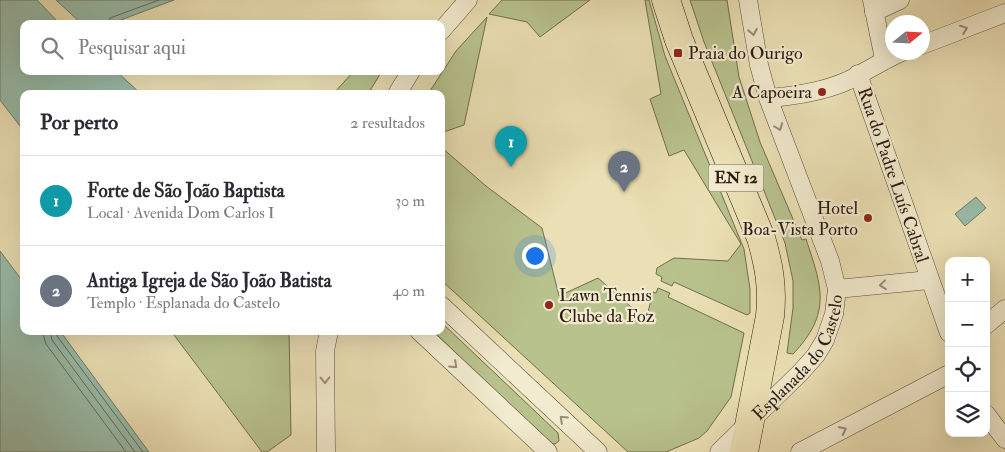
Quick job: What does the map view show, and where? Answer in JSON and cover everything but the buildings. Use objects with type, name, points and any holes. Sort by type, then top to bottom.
[{"type":"main road","name":"Esplanada do Castelo","points":[[666,0],[679,40],[761,238],[768,262],[772,293],[770,316],[748,423],[744,452]]},
{"type":"street","points":[[445,26],[468,0]]},
{"type":"street","name":"Esplanada do Castelo","points":[[719,452],[816,355],[830,328],[836,289],[830,261],[768,98],[759,64],[748,0]]},
{"type":"street","points":[[768,98],[799,96],[847,81],[884,59],[873,6],[900,0]]},
{"type":"street","points":[[930,42],[1005,13]]},
{"type":"street","name":"Rua do Padre Luís Cabral","points":[[858,74],[945,322]]},
{"type":"street","points":[[399,90],[409,75]]},
{"type":"street","points":[[836,289],[929,280]]},
{"type":"street","points":[[445,309],[598,452]]},
{"type":"street","points":[[990,322],[1005,309]]},
{"type":"street","points":[[326,452],[325,352],[327,335]]},
{"type":"street","points":[[423,335],[548,452]]},
{"type":"street","points":[[800,452],[945,376]]},
{"type":"street","points":[[990,419],[1005,439]]},
{"type":"green space","points":[[502,0],[590,0],[540,37],[527,22],[489,14]]},
{"type":"green space","points":[[645,0],[649,0],[665,56],[744,249],[750,289],[750,313],[747,315],[674,282],[672,286],[661,281],[662,277],[656,274],[657,268],[674,258],[728,261],[741,244],[684,150],[669,156],[650,99],[661,94]]},
{"type":"green space","points":[[690,0],[727,0],[739,77],[760,142],[802,240],[806,239],[816,271],[820,299],[818,312],[814,325],[793,354],[787,353],[793,308],[793,281],[785,243],[704,42]]},
{"type":"green space","points":[[487,17],[464,125],[445,132],[445,90],[431,90],[440,75],[445,75],[445,68],[456,51]]},
{"type":"green space","points":[[350,75],[380,75],[370,90],[337,90]]},
{"type":"green space","name":"Lawn Tennis Clube da Foz","points":[[445,150],[486,186],[542,228],[559,296],[598,278],[646,320],[653,292],[656,293],[658,288],[670,293],[668,297],[744,333],[731,397],[707,431],[699,438],[666,452],[628,452],[445,284]]},
{"type":"green space","points":[[445,326],[558,433],[559,441],[555,444],[549,443],[437,335],[445,335]]},
{"type":"green space","points":[[174,335],[289,335],[291,435],[267,452],[262,452]]},
{"type":"water","points":[[0,0],[37,0],[56,20],[20,20],[20,75],[120,75],[137,90],[20,90],[20,126],[0,100]]},
{"type":"water","points":[[56,0],[174,0],[121,20],[78,20]]},
{"type":"water","points":[[976,197],[986,208],[965,226],[955,214]]},
{"type":"water","points":[[0,251],[20,278],[20,335],[63,335],[149,452],[0,452]]},
{"type":"place","name":"Praia do Ourigo","points":[[678,53]]},
{"type":"place","name":"A Capoeira","points":[[822,92]]},
{"type":"place","name":"Forte de São João Baptista","points":[[511,167]]},
{"type":"place","name":"Antiga Igreja de São João Batista","points":[[624,192]]},
{"type":"place","name":"Hotel Boa-Vista Porto","points":[[868,218]]},
{"type":"place","name":"Lawn Tennis Clube da Foz","points":[[549,305]]}]
